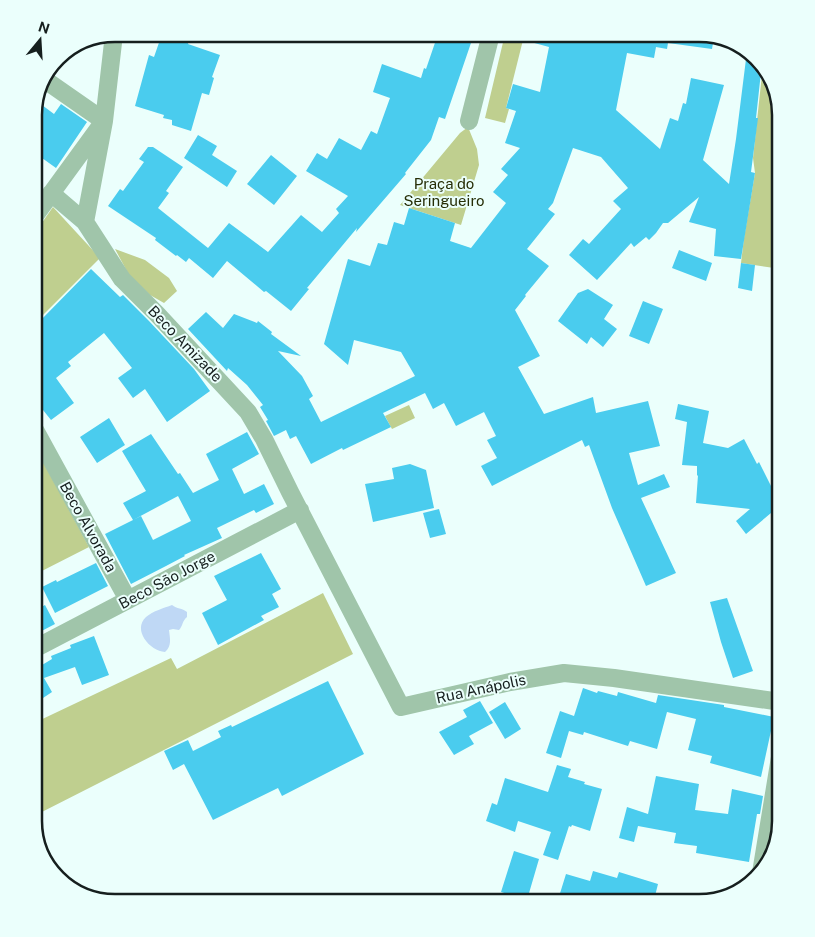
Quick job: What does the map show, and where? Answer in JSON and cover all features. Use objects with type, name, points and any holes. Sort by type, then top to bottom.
[{"type":"street","points":[[85,222],[104,121],[113,42]]},
{"type":"street","points":[[470,121],[488,43]]},
{"type":"street","points":[[50,84],[104,121]]},
{"type":"street","points":[[43,204],[104,121]]},
{"type":"street","name":"Beco Amizade","points":[[51,193],[85,222],[122,279],[248,412],[300,510]]},
{"type":"street","name":"Beco Alvorada","points":[[43,444],[128,600]]},
{"type":"street","name":"Beco São Jorge","points":[[42,645],[300,510]]},
{"type":"street","name":"Rua Anápolis","points":[[300,510],[401,707],[510,682],[564,673],[614,678],[772,701]]},
{"type":"street","points":[[764,856],[772,806]]},
{"type":"green space","points":[[503,43],[522,43],[506,108],[509,109],[505,123],[485,118]]},
{"type":"green space","points":[[762,78],[769,92],[772,106],[772,268],[741,263],[755,173],[753,158]]},
{"type":"green space","name":"Praça do Seringueiro","points":[[468,127],[477,149],[479,165],[461,225],[400,205],[460,133]]},
{"type":"green space","points":[[53,207],[100,258],[43,315],[43,221]]},
{"type":"green space","points":[[115,249],[145,260],[169,278],[177,291],[164,303],[150,295],[129,275]]},
{"type":"green space","points":[[409,405],[415,418],[392,429],[385,416]]},
{"type":"green space","points":[[43,461],[89,547],[42,571]]},
{"type":"green space","points":[[323,593],[353,654],[42,812],[42,719],[171,658],[177,669]]},
{"type":"water","points":[[172,605],[187,612],[187,617],[179,630],[169,630],[170,645],[165,652],[159,651],[149,644],[142,634],[142,622],[149,615]]},
{"type":"building","points":[[159,42],[188,42],[188,44],[220,55],[212,77],[214,78],[209,95],[202,93],[191,131],[172,125],[172,120],[163,118],[164,115],[135,106],[149,55],[154,57]]},
{"type":"building","points":[[435,43],[471,43],[445,119],[439,117],[431,140],[406,174],[356,232],[357,228],[307,288],[309,289],[291,311],[266,291],[264,292],[227,261],[213,278],[189,258],[186,262],[176,256],[155,240],[156,238],[108,206],[120,189],[123,191],[144,162],[139,159],[148,147],[153,147],[183,167],[166,191],[169,193],[158,208],[208,248],[229,223],[268,252],[301,215],[322,232],[339,213],[336,209],[348,196],[306,171],[317,153],[327,159],[339,138],[361,150],[371,131],[377,134],[390,98],[373,92],[382,64],[421,78],[424,68],[426,69]]},
{"type":"building","points":[[533,43],[704,43],[713,44],[712,49],[668,43],[667,49],[656,47],[654,58],[627,53],[616,110],[660,149],[670,118],[678,121],[683,103],[686,104],[691,78],[724,85],[703,160],[729,184],[746,59],[761,76],[756,118],[758,118],[751,172],[755,173],[741,259],[714,256],[716,229],[689,222],[699,197],[668,223],[663,223],[649,240],[646,237],[634,247],[631,243],[597,280],[569,255],[583,239],[589,244],[621,209],[613,201],[628,188],[601,157],[573,148],[553,203],[548,209],[555,214],[527,249],[549,266],[515,310],[540,356],[518,367],[544,414],[593,397],[596,413],[648,401],[660,446],[629,453],[638,485],[664,474],[670,487],[641,498],[676,573],[646,586],[612,508],[589,445],[585,447],[582,440],[492,486],[481,466],[497,458],[487,440],[496,436],[484,412],[456,426],[444,403],[433,409],[425,393],[383,413],[391,427],[343,450],[342,448],[311,464],[296,436],[290,439],[286,430],[274,436],[266,421],[268,420],[260,407],[263,405],[247,385],[228,368],[227,371],[188,329],[206,312],[223,328],[234,314],[257,323],[258,321],[272,332],[271,334],[301,356],[278,351],[302,376],[313,396],[309,399],[321,422],[415,376],[401,352],[354,340],[348,365],[324,344],[348,259],[370,266],[378,243],[387,245],[394,222],[404,225],[409,208],[455,223],[450,241],[471,248],[506,203],[493,192],[508,175],[501,169],[520,148],[505,143],[516,111],[506,108],[513,84],[540,92],[549,47]]},
{"type":"building","points":[[61,104],[87,122],[56,168],[43,159],[43,111],[44,106],[54,114]]},
{"type":"building","points":[[198,135],[217,146],[212,155],[237,171],[227,187],[184,158]]},
{"type":"building","points":[[271,155],[297,176],[274,205],[247,184]]},
{"type":"building","points":[[679,250],[712,263],[706,281],[672,268]]},
{"type":"building","points":[[741,263],[755,265],[752,291],[738,288]]},
{"type":"building","points":[[91,269],[120,297],[123,295],[149,321],[194,369],[210,391],[167,422],[145,389],[133,398],[118,378],[132,368],[104,333],[68,362],[71,366],[56,378],[74,403],[51,420],[43,410],[43,318]]},
{"type":"building","points":[[588,289],[613,305],[604,319],[617,329],[603,347],[591,337],[587,344],[558,321],[578,293]]},
{"type":"building","points":[[643,301],[663,309],[649,344],[629,336]]},
{"type":"building","points":[[678,404],[709,411],[703,443],[728,448],[744,439],[757,464],[759,462],[772,488],[772,514],[771,513],[746,534],[736,521],[750,509],[696,503],[697,466],[682,465],[687,422],[675,419]]},
{"type":"building","points":[[109,418],[125,445],[97,463],[80,437]]},
{"type":"building","points":[[247,432],[259,454],[232,469],[244,494],[264,484],[274,504],[256,513],[254,510],[217,528],[222,538],[184,555],[131,584],[105,534],[133,520],[123,503],[146,491],[122,451],[151,434],[193,493],[219,480],[206,454]],"holes":[[[178,496],[191,521],[153,540],[141,516],[133,520]]]},
{"type":"building","points":[[410,464],[426,470],[434,508],[373,522],[365,484],[394,479],[392,468]]},
{"type":"building","points":[[439,509],[446,534],[430,538],[423,513]]},
{"type":"building","points":[[261,553],[281,589],[272,594],[279,607],[261,616],[264,620],[218,645],[202,613],[227,600],[214,576]]},
{"type":"building","points":[[96,563],[108,586],[55,613],[42,587],[56,580],[57,582]]},
{"type":"building","points":[[727,598],[753,671],[733,678],[710,602]]},
{"type":"building","points":[[45,605],[55,624],[42,631],[42,606]]},
{"type":"building","points":[[94,636],[109,675],[82,685],[75,667],[44,678],[52,692],[42,699],[42,665],[52,659],[51,656],[71,648],[70,645]]},
{"type":"building","points":[[328,681],[364,754],[282,796],[278,788],[213,820],[184,764],[173,770],[164,751],[188,740],[193,751],[221,737],[218,731],[231,725],[232,727]]},
{"type":"building","points":[[583,688],[597,693],[598,691],[617,696],[618,692],[656,703],[658,695],[724,705],[724,707],[772,717],[772,726],[761,777],[710,763],[712,756],[688,750],[696,719],[667,712],[657,749],[630,741],[628,746],[584,732],[583,735],[569,731],[561,758],[546,753],[560,711],[574,716]]},
{"type":"building","points":[[480,701],[493,723],[469,736],[474,744],[454,755],[439,732],[467,717],[463,710]]},
{"type":"building","points":[[505,702],[521,729],[505,739],[489,712]]},
{"type":"building","points":[[557,765],[571,769],[568,777],[602,789],[590,831],[572,825],[571,827],[569,826],[558,860],[543,855],[551,832],[518,821],[515,832],[486,821],[492,803],[497,805],[505,778],[548,792]]},
{"type":"building","points":[[656,776],[699,784],[695,810],[728,814],[732,789],[763,796],[760,814],[757,814],[749,862],[696,853],[697,846],[674,843],[676,833],[638,826],[634,842],[619,838],[627,807],[648,814]]},
{"type":"building","points":[[514,851],[539,859],[529,894],[508,894],[501,892]]},
{"type":"building","points":[[593,871],[617,878],[619,872],[658,884],[656,894],[560,894],[566,874],[590,881]]}]
